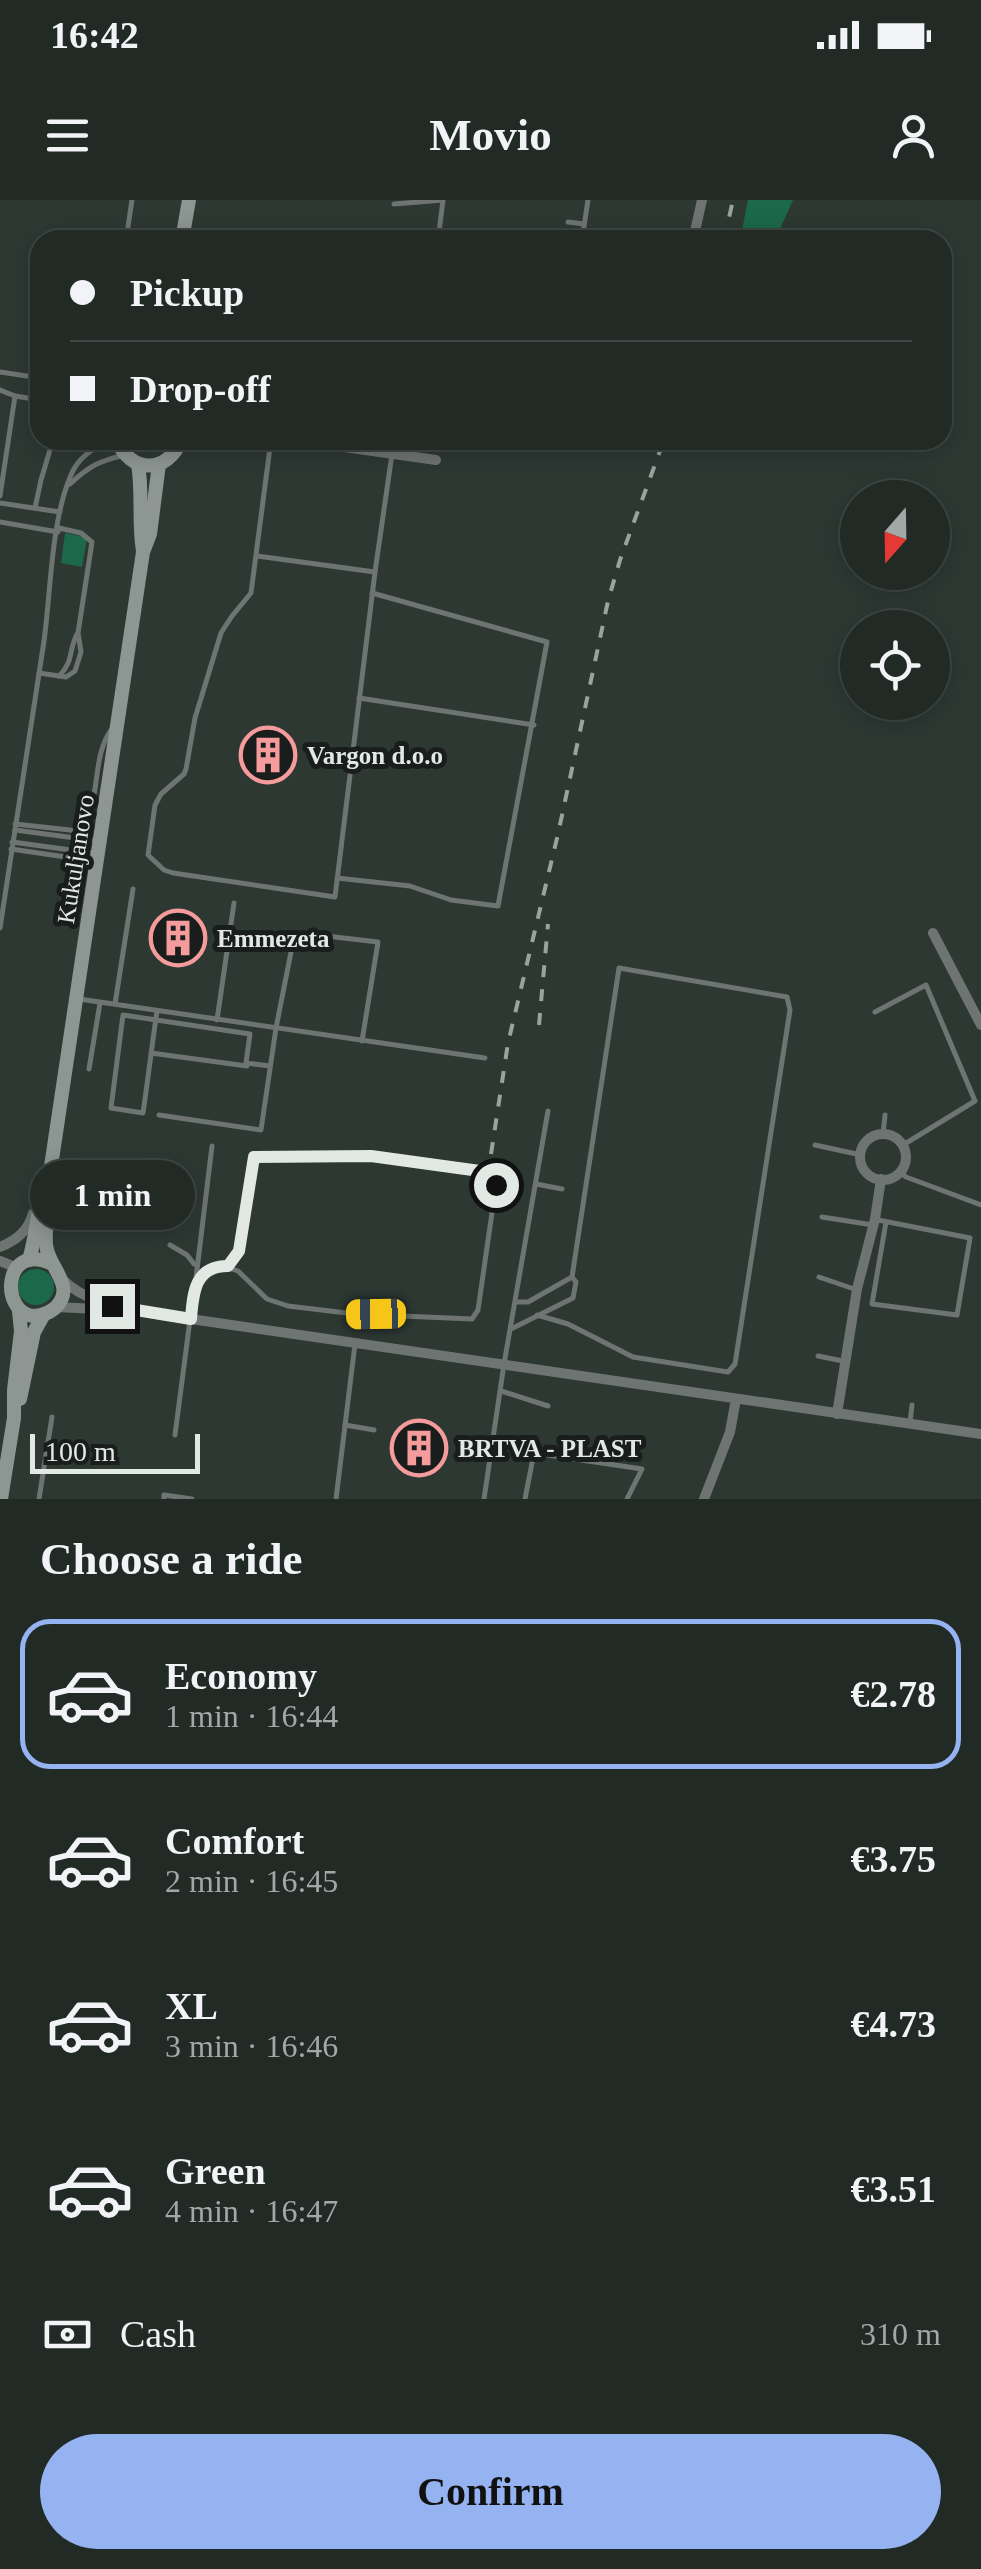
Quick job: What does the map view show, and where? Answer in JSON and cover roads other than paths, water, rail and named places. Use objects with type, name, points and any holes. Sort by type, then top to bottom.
[{"type":"main road","points":[[184,230],[188,200]]},
{"type":"main road","points":[[121,450],[138,464],[159,464],[177,450]]},
{"type":"main road","points":[[138,464],[143,552]]},
{"type":"main road","points":[[143,552],[150,534],[159,464]]},
{"type":"main road","name":"Kukuljanovo","points":[[50,1263],[46,1244],[50,1174],[143,552]]},
{"type":"main road","name":"Kukuljanovo","points":[[1,1499],[14,1418],[21,1331],[19,1311],[3,1282],[22,1263],[35,1241],[42,1188],[50,1174]]},
{"type":"main road","points":[[22,1263],[38,1259],[50,1263],[62,1279]]},
{"type":"main road","name":"Kukuljanovo","points":[[14,1418],[34,1332],[62,1298],[62,1279]]},
{"type":"main road","points":[[19,1311],[35,1316],[50,1311]]},
{"type":"street","points":[[695,230],[702,200]]},
{"type":"street","points":[[365,450],[436,460]]},
{"type":"street","points":[[933,933],[981,1025]]},
{"type":"street","points":[[883,1134],[898,1139],[902,1145],[906,1159],[900,1172],[888,1179],[868,1174],[863,1167],[861,1156],[869,1139],[883,1134]]},
{"type":"street","points":[[836,1414],[856,1289],[878,1222],[881,1180]]},
{"type":"street","points":[[0,1247],[24,1232],[42,1188]]},
{"type":"street","points":[[0,1261],[22,1263]]},
{"type":"street","points":[[62,1279],[80,1293],[112,1306],[981,1434]]},
{"type":"street","points":[[50,1311],[112,1306]]},
{"type":"street","points":[[704,1499],[730,1432],[736,1399]]},
{"type":"lane","points":[[128,230],[132,200]]},
{"type":"lane","points":[[394,204],[443,200],[439,230]]},
{"type":"lane","points":[[583,230],[588,200]]},
{"type":"lane","points":[[568,222],[584,224]]},
{"type":"lane","points":[[0,372],[30,376]]},
{"type":"lane","points":[[0,390],[30,398]]},
{"type":"lane","points":[[14,396],[0,500],[60,512]]},
{"type":"lane","points":[[35,508],[50,450]]},
{"type":"lane","points":[[0,928],[60,512],[72,472],[92,450]]},
{"type":"lane","points":[[270,450],[251,594],[222,634],[194,718],[184,774],[161,794],[155,805],[148,854],[164,870],[173,873],[335,897],[392,454]]},
{"type":"lane","points":[[68,486],[98,462],[125,455]]},
{"type":"lane","points":[[0,522],[81,532],[92,542],[75,671],[66,677],[39,673]]},
{"type":"lane","points":[[257,556],[375,572]]},
{"type":"lane","points":[[337,878],[410,886],[451,900],[498,906],[547,642],[372,593]]},
{"type":"lane","points":[[359,698],[534,725]]},
{"type":"lane","points":[[15,826],[79,832],[92,814],[102,742],[118,719]]},
{"type":"lane","points":[[15,826],[99,852]]},
{"type":"lane","points":[[12,845],[99,852]]},
{"type":"lane","points":[[115,1004],[133,889]]},
{"type":"lane","points":[[217,1020],[234,903]]},
{"type":"lane","points":[[158,1115],[262,1130],[291,951],[308,934],[378,942],[362,1040]]},
{"type":"lane","points":[[511,1329],[538,1315],[573,1298],[576,1282],[572,1277],[619,968],[787,996],[790,1010],[735,1364],[728,1372],[633,1357],[568,1324],[538,1315]]},
{"type":"lane","points":[[875,1012],[926,985],[975,1101],[902,1145]]},
{"type":"lane","points":[[76,998],[485,1058]]},
{"type":"lane","points":[[90,1069],[100,1002]]},
{"type":"lane","points":[[156,1011],[155,1020],[151,1053],[143,1113],[112,1108],[123,1015],[155,1020],[250,1034],[246,1063],[270,1067]]},
{"type":"lane","points":[[151,1053],[270,1067]]},
{"type":"lane","points":[[484,1499],[548,1111]]},
{"type":"lane","points":[[883,1134],[885,1114]]},
{"type":"lane","points":[[815,1145],[861,1156]]},
{"type":"lane","points":[[175,1435],[212,1146]]},
{"type":"lane","points":[[194,1289],[208,1271],[228,1266],[267,1299],[288,1306],[355,1314],[472,1319],[478,1310],[494,1179],[487,1172],[371,1156],[254,1157],[239,1251],[228,1266]]},
{"type":"lane","points":[[900,1172],[981,1205]]},
{"type":"lane","points":[[536,1184],[562,1189]]},
{"type":"lane","points":[[822,1217],[878,1222],[970,1238],[957,1315],[872,1304],[878,1222]]},
{"type":"lane","points":[[170,1245],[187,1254],[196,1266]]},
{"type":"lane","points":[[516,1302],[528,1302],[572,1277]]},
{"type":"lane","points":[[819,1278],[856,1289]]},
{"type":"lane","points":[[336,1499],[356,1342]]},
{"type":"lane","points":[[818,1356],[846,1362]]},
{"type":"lane","points":[[501,1391],[548,1406]]},
{"type":"lane","points":[[910,1423],[912,1404]]},
{"type":"lane","points":[[39,1499],[52,1418]]},
{"type":"lane","points":[[344,1425],[374,1430]]},
{"type":"lane","points":[[526,1499],[534,1452],[642,1469],[627,1499]]},
{"type":"lane","points":[[164,1499],[164,1495],[192,1499]]},
{"type":"railway","points":[[726,230],[733,200]]},
{"type":"railway","points":[[491,1154],[508,1043],[608,601],[660,450]]},
{"type":"railway","points":[[539,1025],[548,924]]},
{"type":"place","name":"Vargon d.o.o","points":[[268,755]]},
{"type":"place","name":"Emmezeta","points":[[178,938]]},
{"type":"place","name":"BRTVA - PLAST","points":[[419,1448]]}]
